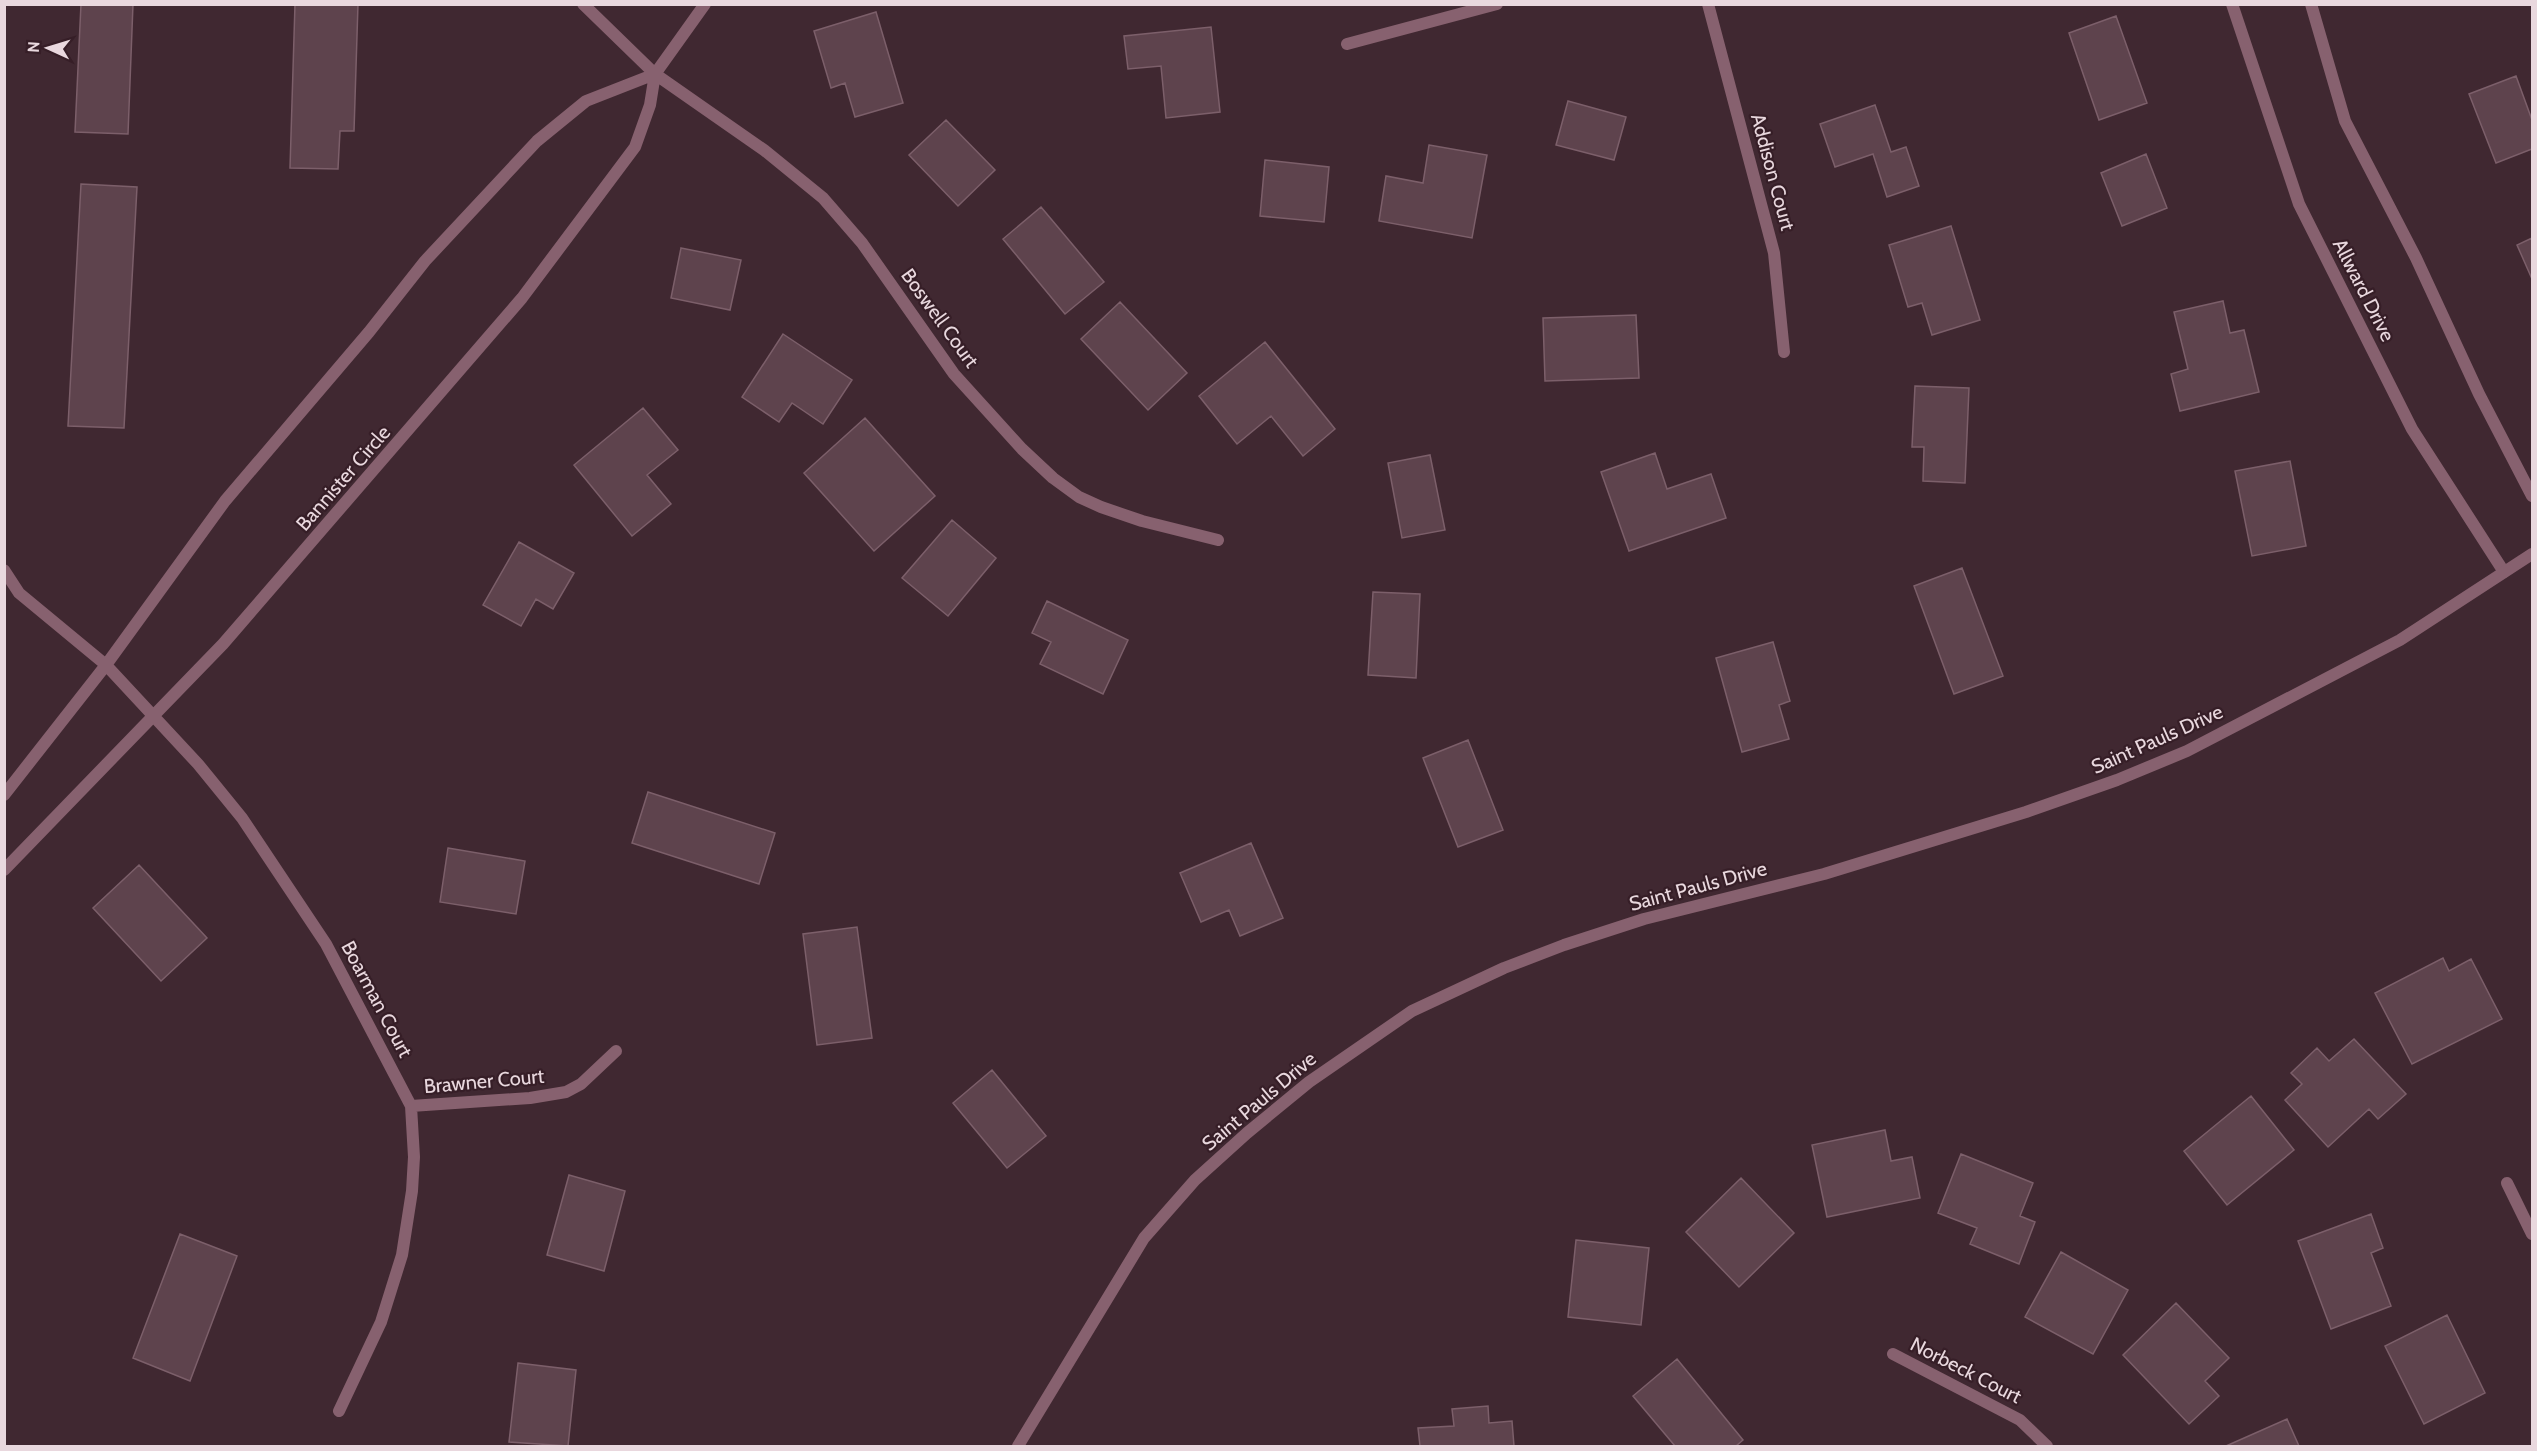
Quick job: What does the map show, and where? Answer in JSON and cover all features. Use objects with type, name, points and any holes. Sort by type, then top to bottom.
[{"type":"street","name":"Boswell Court","points":[[583,4],[655,74],[764,150],[823,198],[862,243],[954,374],[1022,450],[1053,478],[1079,497],[1101,507],[1142,521],[1218,540]]},
{"type":"street","name":"Bannister Circle","points":[[4,870],[246,619],[522,298],[635,147],[650,105],[655,74],[705,4]]},
{"type":"street","points":[[1347,44],[1497,4]]},
{"type":"street","name":"Addison Court","points":[[1708,4],[1774,253],[1784,352]]},
{"type":"street","name":"Allward Drive","points":[[2232,4],[2299,204],[2412,429],[2504,572]]},
{"type":"street","points":[[2311,4],[2345,121],[2416,258],[2479,394],[2532,496]]},
{"type":"street","points":[[4,795],[106,665],[225,501],[369,332],[425,261],[537,141],[586,101],[655,74]]},
{"type":"street","name":"Saint Pauls Drive","points":[[1018,1446],[1144,1238],[1188,1189],[1247,1132],[1309,1082],[1412,1011],[1504,968],[1564,945],[1644,919],[1824,874],[2026,813],[2117,780],[2187,751],[2400,640],[2532,554]]},
{"type":"street","name":"Boarman Court","points":[[4,570],[19,593],[106,665],[198,764],[220,791],[286,882],[326,944],[411,1106],[414,1156],[412,1191],[402,1255],[381,1322],[339,1411]]},
{"type":"street","name":"Brawner Court","points":[[411,1106],[530,1098],[566,1092],[581,1084],[616,1052]]},
{"type":"street","points":[[2507,1183],[2532,1234]]},
{"type":"street","name":"Norbeck Court","points":[[1893,1354],[2020,1420],[2047,1446]]},
{"type":"building","points":[[81,4],[133,4],[128,134],[75,132]]},
{"type":"building","points":[[295,4],[358,4],[354,131],[340,131],[338,169],[290,168]]},
{"type":"building","points":[[876,12],[903,103],[855,117],[845,83],[831,88],[814,31]]},
{"type":"building","points":[[2116,16],[2147,103],[2099,120],[2069,33]]},
{"type":"building","points":[[1211,27],[1220,112],[1166,118],[1161,66],[1128,69],[1124,36]]},
{"type":"building","points":[[2516,76],[2532,120],[2532,149],[2496,163],[2469,94]]},
{"type":"building","points":[[1568,101],[1626,117],[1614,160],[1556,145]]},
{"type":"building","points":[[1875,105],[1891,152],[1906,147],[1919,186],[1887,197],[1873,154],[1835,167],[1820,124]]},
{"type":"building","points":[[946,120],[995,170],[958,206],[909,155]]},
{"type":"building","points":[[1429,145],[1487,155],[1472,238],[1379,221],[1386,176],[1423,183]]},
{"type":"building","points":[[2146,154],[2167,208],[2122,226],[2101,173]]},
{"type":"building","points":[[1265,160],[1329,167],[1324,222],[1260,216]]},
{"type":"building","points":[[81,184],[137,187],[124,428],[68,426]]},
{"type":"building","points":[[1041,207],[1104,282],[1065,314],[1003,239]]},
{"type":"building","points":[[1951,226],[1980,320],[1932,335],[1922,303],[1908,307],[1889,245]]},
{"type":"building","points":[[2532,238],[2532,279],[2517,245]]},
{"type":"building","points":[[681,248],[741,260],[730,310],[671,298]]},
{"type":"building","points":[[2223,301],[2230,333],[2244,330],[2259,392],[2180,411],[2171,374],[2188,369],[2174,312]]},
{"type":"building","points":[[1120,302],[1187,373],[1148,410],[1081,339]]},
{"type":"building","points":[[1636,315],[1639,378],[1545,381],[1543,318]]},
{"type":"building","points":[[783,334],[852,380],[823,424],[792,403],[779,422],[742,397]]},
{"type":"building","points":[[1265,342],[1335,429],[1303,456],[1271,416],[1237,444],[1199,396]]},
{"type":"building","points":[[1915,386],[1969,388],[1965,483],[1923,481],[1924,447],[1912,447]]},
{"type":"building","points":[[643,408],[678,450],[647,475],[671,504],[632,536],[574,465]]},
{"type":"building","points":[[865,418],[935,496],[874,551],[804,473]]},
{"type":"building","points":[[1655,453],[1667,489],[1711,474],[1726,518],[1629,551],[1601,472]]},
{"type":"building","points":[[1430,455],[1445,530],[1402,538],[1388,463]]},
{"type":"building","points":[[2290,461],[2306,546],[2252,556],[2235,471]]},
{"type":"building","points":[[952,520],[996,558],[948,616],[902,578]]},
{"type":"building","points":[[519,542],[574,573],[553,609],[536,599],[521,626],[483,605]]},
{"type":"building","points":[[1962,568],[2003,676],[1954,694],[1914,586]]},
{"type":"building","points":[[1373,592],[1420,594],[1416,678],[1368,675]]},
{"type":"building","points":[[1047,601],[1128,640],[1103,694],[1040,664],[1051,642],[1032,633]]},
{"type":"building","points":[[1773,642],[1790,701],[1779,705],[1789,739],[1742,752],[1716,658]]},
{"type":"building","points":[[1468,740],[1503,830],[1458,847],[1423,758]]},
{"type":"building","points":[[648,792],[775,833],[759,884],[632,843]]},
{"type":"building","points":[[1251,843],[1283,918],[1240,936],[1229,910],[1201,922],[1180,873]]},
{"type":"building","points":[[448,848],[525,861],[516,914],[440,902]]},
{"type":"building","points":[[139,865],[207,938],[161,981],[93,908]]},
{"type":"building","points":[[857,927],[872,1038],[817,1045],[803,934]]},
{"type":"building","points":[[2443,958],[2449,971],[2471,959],[2502,1019],[2412,1064],[2375,993]]},
{"type":"building","points":[[2354,1039],[2406,1094],[2378,1119],[2369,1109],[2328,1147],[2285,1100],[2302,1084],[2291,1073],[2317,1048],[2329,1061]]},
{"type":"building","points":[[992,1070],[1046,1136],[1007,1168],[953,1103]]},
{"type":"building","points":[[2251,1096],[2294,1150],[2227,1205],[2184,1151]]},
{"type":"building","points":[[1885,1130],[1891,1161],[1912,1157],[1920,1198],[1827,1217],[1812,1145]]},
{"type":"building","points":[[1961,1154],[2033,1183],[2020,1216],[2035,1222],[2019,1264],[1970,1244],[1977,1228],[1938,1213]]},
{"type":"building","points":[[569,1175],[625,1191],[604,1271],[547,1255]]},
{"type":"building","points":[[1741,1178],[1794,1233],[1739,1287],[1686,1232]]},
{"type":"building","points":[[2371,1214],[2383,1248],[2371,1253],[2391,1306],[2331,1329],[2298,1241]]},
{"type":"building","points":[[180,1234],[237,1256],[190,1381],[133,1358]]},
{"type":"building","points":[[1576,1240],[1649,1248],[1641,1325],[1568,1317]]},
{"type":"building","points":[[2061,1252],[2128,1290],[2093,1354],[2025,1317]]},
{"type":"building","points":[[2176,1303],[2229,1358],[2205,1381],[2219,1396],[2189,1424],[2123,1355]]},
{"type":"building","points":[[2447,1315],[2485,1393],[2424,1424],[2385,1346]]},
{"type":"building","points":[[1677,1359],[1743,1440],[1736,1446],[1675,1446],[1633,1396]]},
{"type":"building","points":[[518,1363],[576,1370],[568,1446],[509,1442]]},
{"type":"building","points":[[1488,1406],[1489,1423],[1512,1421],[1514,1446],[1420,1446],[1418,1428],[1454,1426],[1452,1409]]},
{"type":"building","points":[[2287,1419],[2299,1446],[2226,1446]]}]
